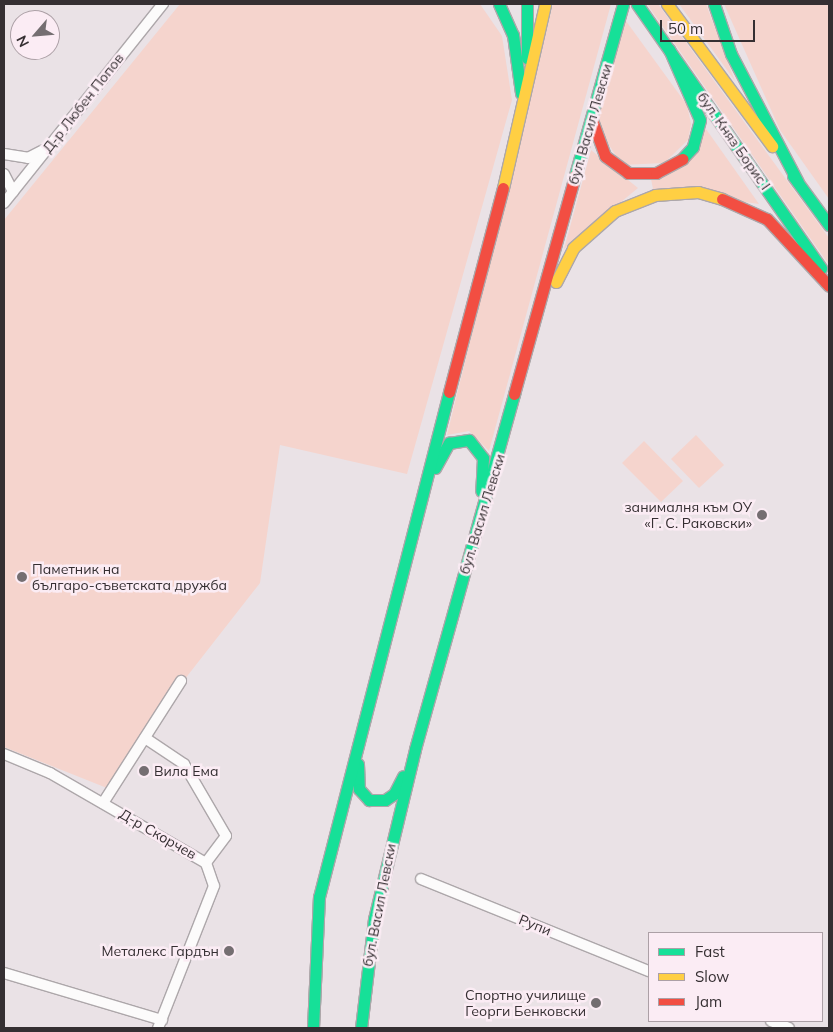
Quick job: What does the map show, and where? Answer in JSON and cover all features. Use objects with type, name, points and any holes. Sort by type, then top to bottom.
[{"type":"main road","points":[[499,4],[519,60],[520,124]]},
{"type":"main road","points":[[526,4],[527,97]]},
{"type":"main road","points":[[313,1028],[319,897],[527,97],[545,4]]},
{"type":"main road","name":"бул. Васил Левски","points":[[361,1028],[374,919],[415,749],[536,326],[624,4]]},
{"type":"main road","name":"бул. Княз Борис I","points":[[667,4],[829,225]]},
{"type":"main road","points":[[714,4],[731,54],[798,182]]},
{"type":"main road","name":"бул. Княз Борис I","points":[[640,7],[829,280]]},
{"type":"main road","points":[[592,116],[599,147],[622,170],[656,173],[681,160],[693,147],[700,120],[669,48]]},
{"type":"main road","points":[[536,326],[566,260],[582,238],[616,211],[668,192],[712,194],[755,211],[790,240],[829,286]]},
{"type":"main road","points":[[419,508],[444,448],[455,440],[469,440],[483,458],[479,525]]},
{"type":"main road","points":[[358,745],[359,789],[378,802],[394,794],[415,749]]},
{"type":"street","name":"Д-р Любен Попов","points":[[4,204],[163,4]]},
{"type":"street","points":[[4,154],[28,158],[47,149]]},
{"type":"street","points":[[4,174],[13,192]]},
{"type":"street","points":[[103,803],[181,681]]},
{"type":"street","points":[[145,738],[184,764],[226,836],[206,863]]},
{"type":"street","name":"Д-р Скорчев","points":[[4,754],[103,803],[206,863],[214,886],[160,1024]]},
{"type":"street","name":"Рупи","points":[[421,879],[648,971]]},
{"type":"street","points":[[4,973],[160,1024]]},
{"type":"street","points":[[774,1022],[789,1028]]},
{"type":"shaded area","points":[[180,4],[480,4],[502,36],[512,100],[407,474],[280,445],[260,583],[174,693],[112,790],[4,747],[4,220]]},
{"type":"shaded area","points":[[553,4],[611,4],[489,451],[469,431],[447,435]]},
{"type":"shaded area","points":[[647,4],[658,4],[829,238],[829,265]]},
{"type":"shaded area","points":[[679,4],[706,4],[735,81]]},
{"type":"shaded area","points":[[724,4],[829,4],[829,199],[780,130]]},
{"type":"shaded area","points":[[626,21],[687,105],[691,124],[688,140],[664,163],[622,165],[596,125]]},
{"type":"shaded area","points":[[706,129],[759,204],[653,189],[651,179]]},
{"type":"shaded area","points":[[591,150],[638,188],[564,249]]},
{"type":"shaded area","points":[[696,435],[724,465],[699,488],[671,459]]},
{"type":"shaded area","points":[[644,441],[683,481],[661,502],[622,463]]},
{"type":"traffic: fast","points":[[499,4],[513,35],[521,93]]},
{"type":"traffic: fast","points":[[527,4],[527,58]]},
{"type":"traffic: fast","points":[[575,175],[623,4]]},
{"type":"traffic: fast","points":[[637,4],[821,268]]},
{"type":"traffic: fast","points":[[714,4],[731,54],[798,182]]},
{"type":"traffic: fast","points":[[669,49],[700,120],[693,147],[682,159]]},
{"type":"traffic: fast","points":[[793,176],[829,225]]},
{"type":"traffic: fast","points":[[313,1028],[319,897],[449,392]]},
{"type":"traffic: fast","points":[[361,1028],[374,919],[415,749],[514,394]]},
{"type":"traffic: fast","points":[[435,468],[449,443],[469,440],[483,458],[481,491]]},
{"type":"traffic: fast","points":[[358,764],[359,789],[369,800],[385,800],[394,794],[403,776]]},
{"type":"traffic: slow","points":[[503,188],[545,4]]},
{"type":"traffic: slow","points":[[667,4],[772,146]]},
{"type":"traffic: slow","points":[[556,282],[573,248],[615,211],[655,195],[698,192],[722,199]]},
{"type":"traffic: jam","points":[[592,120],[605,156],[628,173],[656,173],[682,159]]},
{"type":"traffic: jam","points":[[514,394],[575,175]]},
{"type":"traffic: jam","points":[[449,392],[503,188]]},
{"type":"traffic: jam","points":[[722,199],[767,219],[829,286]]},
{"type":"place","name":"занималня към ОУ «Г. С. Раковски»","points":[[762,515]]},
{"type":"place","name":"Паметник на българо-съветската дружба","points":[[22,577]]},
{"type":"place","name":"Вила Ема","points":[[144,771]]},
{"type":"place","name":"Металекс Гардън","points":[[229,951]]},
{"type":"place","name":"Спортно училище Георги Бенковски","points":[[596,1003]]}]
